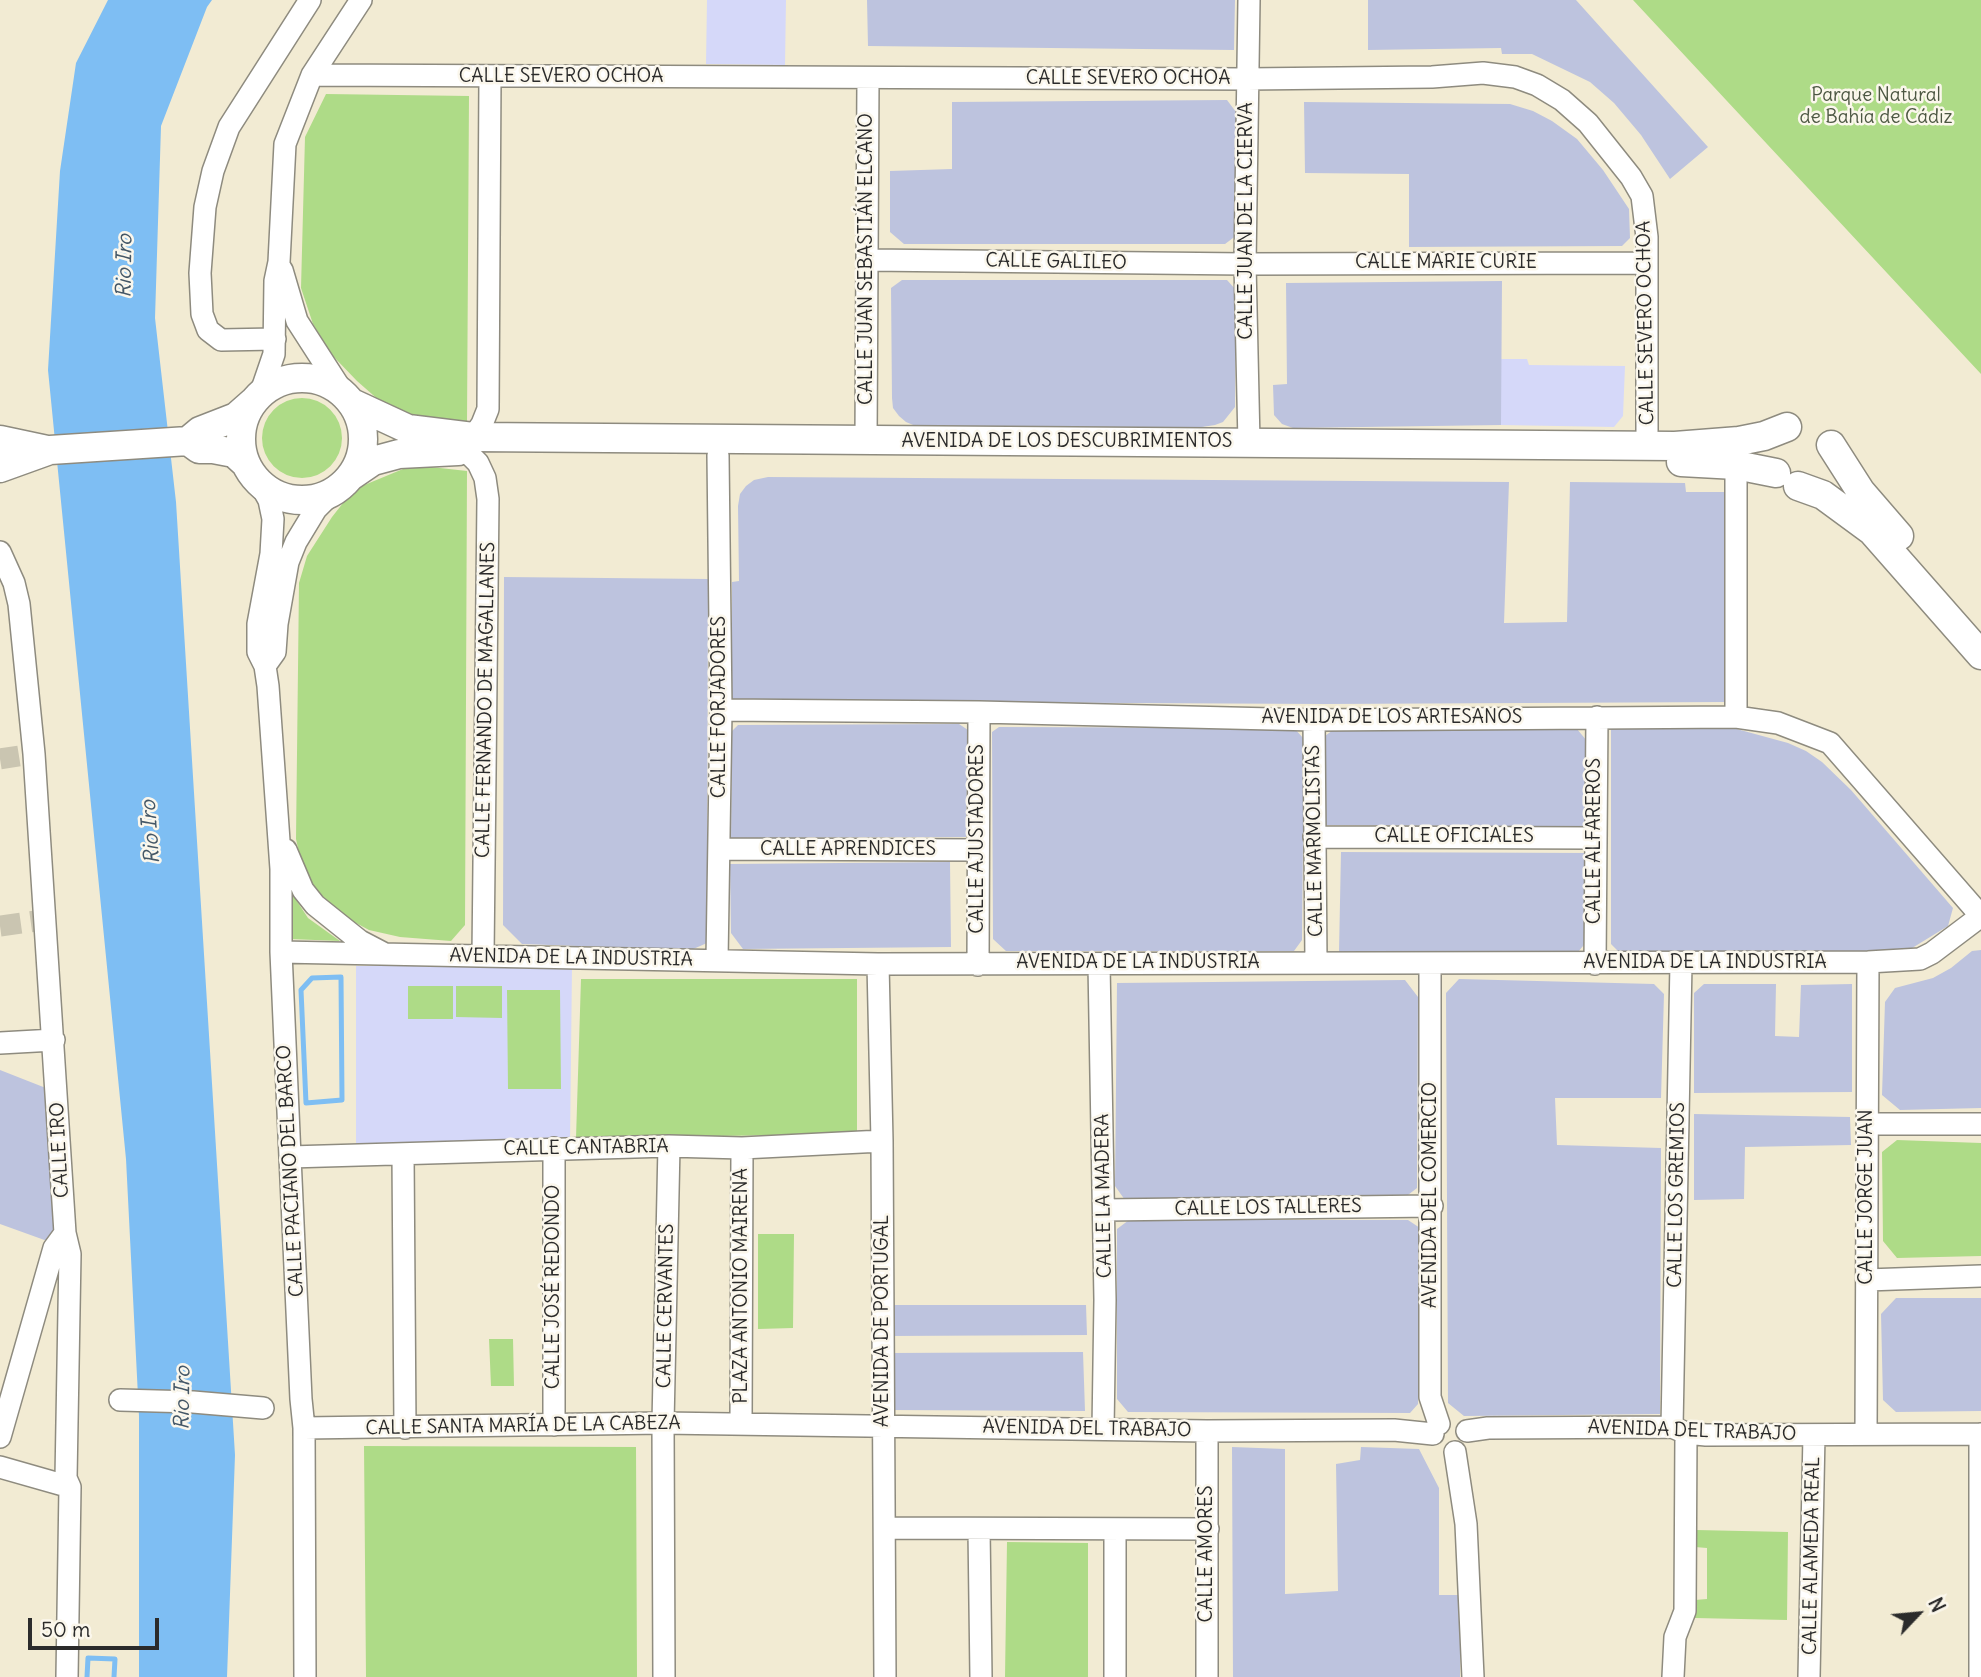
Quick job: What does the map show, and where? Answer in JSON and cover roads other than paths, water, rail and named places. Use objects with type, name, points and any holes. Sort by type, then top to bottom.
[{"type":"main road","points":[[0,440],[50,450],[188,440],[200,431],[236,417],[272,385],[296,377],[321,380],[348,399],[358,415],[363,440],[362,453],[341,484],[307,500],[294,500],[282,497],[234,453],[199,449],[188,440]]},
{"type":"main road","points":[[253,473],[241,450],[242,425],[257,397]]},
{"type":"main road","name":"AVENIDA DE LOS DESCUBRIMIENTOS","points":[[348,399],[408,429],[469,444],[718,455],[1693,462],[1736,466],[1787,480],[1823,495],[1872,531],[1981,655]]},
{"type":"main road","points":[[1830,445],[1832,454],[1828,471],[1815,483],[1787,480],[1772,465],[1771,448],[1774,440],[1787,427],[1813,426],[1820,431],[1830,445],[1861,492],[1981,631]]},
{"type":"main road","name":"AVENIDA DE LOS DESCUBRIMIENTOS","points":[[341,484],[373,461],[399,454],[469,444],[866,440],[1647,446],[1717,444],[1764,436],[1787,427]]},
{"type":"main road","points":[[0,468],[50,450]]},
{"type":"street","points":[[275,339],[220,340],[208,330],[202,314],[200,273],[205,207],[213,172],[229,127],[310,0]]},
{"type":"street","points":[[257,397],[271,369],[275,339],[275,281],[279,262],[285,144],[312,75],[362,0]]},
{"type":"street","name":"CALLE JUAN DE LA CIERVA","points":[[1249,0],[1245,264],[1249,443]]},
{"type":"street","name":"CALLE SEVERO OCHOA","points":[[312,75],[1247,79],[1432,77],[1483,73],[1515,77],[1538,85],[1562,100],[1588,123],[1632,177],[1642,196],[1647,263],[1647,446]]},
{"type":"street","points":[[469,444],[488,409],[491,76]]},
{"type":"street","name":"CALLE JUAN SEBASTIÁN ELCANO","points":[[866,440],[868,79]]},
{"type":"street","name":"CALLE GALILEO","points":[[868,260],[1245,264]]},
{"type":"street","points":[[279,262],[297,321],[348,399]]},
{"type":"street","name":"CALLE MARIE CURIE","points":[[1245,264],[1647,263]]},
{"type":"street","name":"CALLE FERNANDO DE MAGALLANES","points":[[469,444],[485,478],[488,499],[483,956]]},
{"type":"street","name":"CALLE FORJADORES","points":[[717,960],[721,710],[718,455]]},
{"type":"street","points":[[1736,466],[1736,717]]},
{"type":"street","name":"CALLE PACIANO DEL BARCO","points":[[253,473],[269,500],[273,519],[271,554],[258,624],[258,652],[265,666],[281,869],[281,952],[304,1428],[305,1677]]},
{"type":"street","name":"CALLE PACIANO DEL BARCO","points":[[265,666],[275,652],[288,562],[296,542],[316,509],[341,484]]},
{"type":"street","name":"CALLE IRO","points":[[0,552],[14,583],[19,604],[10,624]]},
{"type":"street","name":"CALLE IRO","points":[[0,576],[10,624],[26,755],[40,921],[54,1040],[65,1233],[70,1254],[66,1478],[70,1488],[67,1677]]},
{"type":"street","name":"AVENIDA DE LOS ARTESANOS","points":[[721,710],[979,712],[1314,720],[1736,717],[1778,723],[1829,743],[1981,916]]},
{"type":"street","name":"CALLE AJUSTADORES","points":[[978,965],[979,712]]},
{"type":"street","name":"CALLE ALFAREROS","points":[[1595,964],[1597,717]]},
{"type":"street","name":"CALLE MARMOLISTAS","points":[[1314,720],[1316,962]]},
{"type":"street","points":[[278,823],[289,862],[303,890],[315,905],[360,941],[388,956]]},
{"type":"street","name":"CALLE OFICIALES","points":[[1314,837],[1595,838]]},
{"type":"street","name":"CALLE APRENDICES","points":[[719,849],[978,850]]},
{"type":"street","name":"AVENIDA DE LA INDUSTRIA","points":[[281,952],[978,965],[1868,962],[1920,959],[1981,916]]},
{"type":"street","name":"CALLE JORGE JUAN","points":[[1866,1433],[1868,962]]},
{"type":"street","name":"CALLE LOS GREMIOS","points":[[1673,1677],[1675,1637],[1685,1611],[1679,1430],[1681,963]]},
{"type":"street","name":"AVENIDA DE PORTUGAL","points":[[878,964],[882,1141],[885,1677]]},
{"type":"street","name":"CALLE LA MADERA","points":[[1099,964],[1104,1210],[1103,1429]]},
{"type":"street","name":"AVENIDA DEL COMERCIO","points":[[1430,964],[1430,1397],[1436,1429]]},
{"type":"street","points":[[0,1043],[54,1040]]},
{"type":"street","points":[[1868,1124],[1981,1124]]},
{"type":"street","name":"CALLE CANTABRIA","points":[[290,1157],[669,1146],[742,1148],[882,1141]]},
{"type":"street","name":"CALLE CERVANTES","points":[[664,1677],[663,1423],[669,1146]]},
{"type":"street","name":"PLAZA ANTONIO MAIRENA","points":[[741,1424],[742,1148]]},
{"type":"street","name":"CALLE JOSÉ REDONDO","points":[[554,1149],[554,1425]]},
{"type":"street","points":[[403,1154],[405,1428]]},
{"type":"street","name":"CALLE LOS TALLERES","points":[[1104,1210],[1432,1206]]},
{"type":"street","points":[[0,1437],[54,1248],[65,1233]]},
{"type":"street","points":[[1867,1280],[1981,1276]]},
{"type":"street","points":[[41,1294],[48,1288],[57,1287],[65,1291],[69,1300]]},
{"type":"street","points":[[120,1400],[262,1408]]},
{"type":"street","points":[[1448,1421],[1476,1433],[1470,1450],[1455,1452],[1443,1448],[1436,1429],[1448,1421]]},
{"type":"street","name":"AVENIDA DEL TRABAJO","points":[[741,1424],[1207,1431],[1436,1429]]},
{"type":"street","name":"CALLE SANTA MARÍA DE LA CABEZA","points":[[304,1428],[741,1424]]},
{"type":"street","name":"AVENIDA DEL TRABAJO","points":[[1476,1433],[1679,1430],[1706,1435],[1981,1434]]},
{"type":"street","name":"CALLE AMORES","points":[[1207,1431],[1207,1677]]},
{"type":"street","points":[[1980,1677],[1981,1434]]},
{"type":"street","name":"CALLE ALAMEDA REAL","points":[[1809,1677],[1814,1435]]},
{"type":"street","points":[[1455,1452],[1465,1524],[1473,1677]]},
{"type":"street","points":[[0,1467],[70,1488]]},
{"type":"street","points":[[885,1528],[1208,1530]]},
{"type":"street","points":[[979,1529],[981,1677]]},
{"type":"street","points":[[1115,1529],[1115,1677]]},
{"type":"water","name":"Rio Iro","points":[[108,0],[212,0],[161,126],[155,318],[176,502],[235,1455],[227,1677],[139,1677],[139,1416],[126,1159],[48,370],[60,171],[76,63]]},
{"type":"waterway","points":[[341,977],[342,1100],[306,1103],[301,990],[312,978],[341,977]]},
{"type":"waterway","points":[[87,1677],[88,1658],[115,1659],[114,1677]]},
{"type":"tunnel","points":[[0,759],[19,756]]},
{"type":"tunnel","points":[[0,926],[36,921]]},
{"type":"park label","name":"Parque Natural de Bahía de Cádiz","points":[[1876,107]]}]
